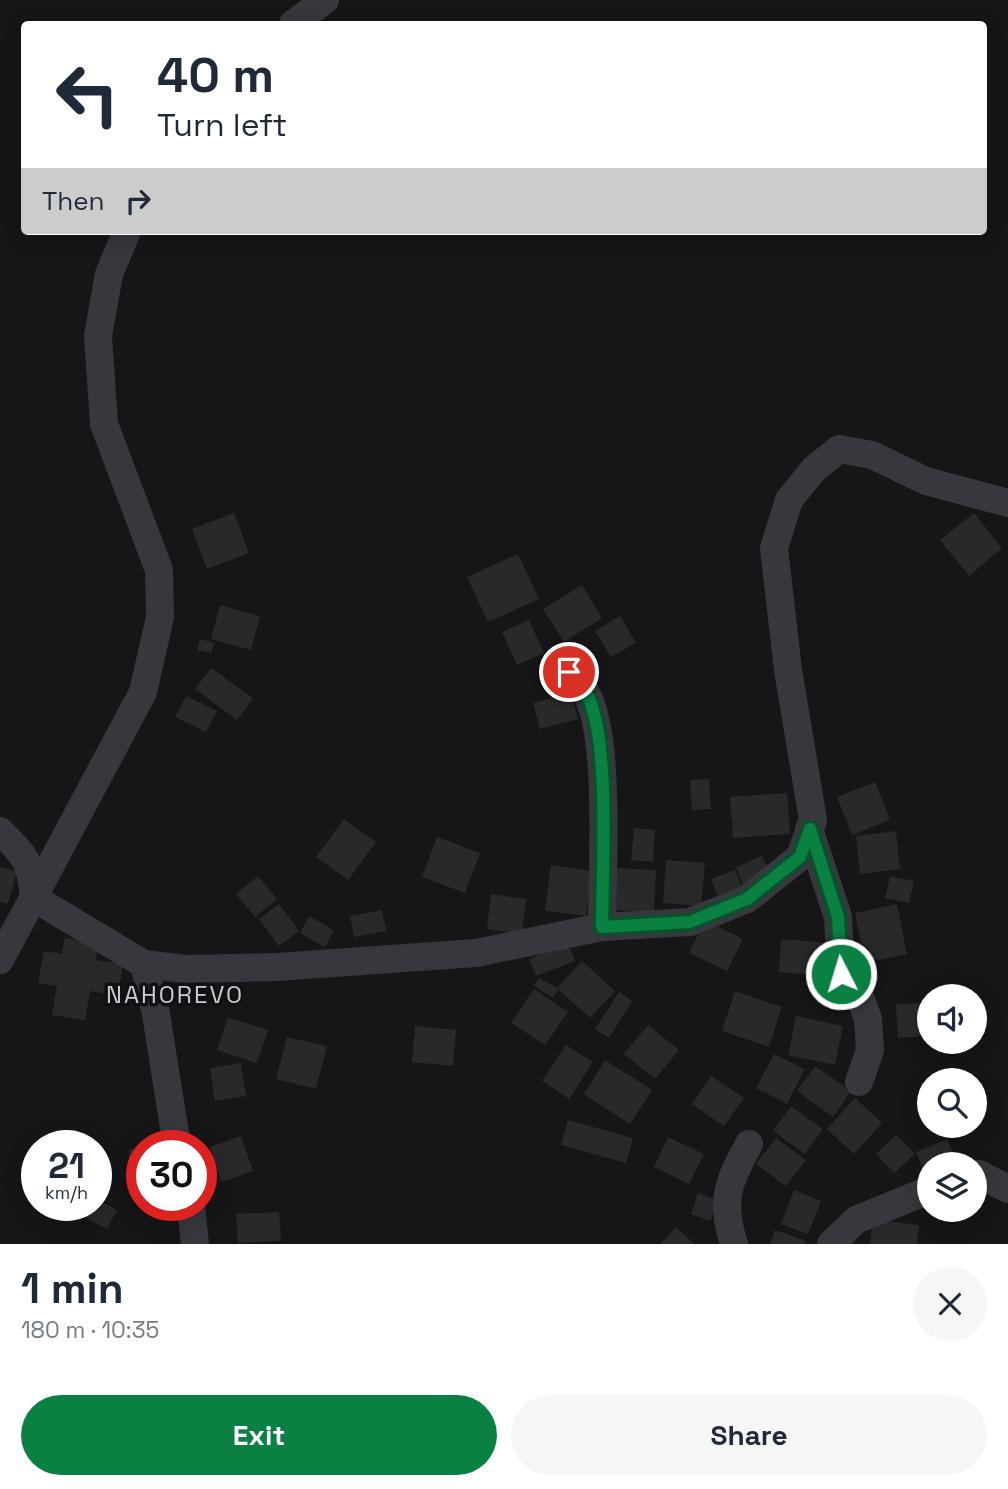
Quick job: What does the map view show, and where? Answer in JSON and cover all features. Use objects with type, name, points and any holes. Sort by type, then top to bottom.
[{"type":"street","points":[[297,21],[325,0]]},
{"type":"street","points":[[0,960],[142,692],[160,617],[159,570],[104,424],[98,337],[109,274],[125,235]]},
{"type":"street","points":[[34,898],[144,964],[185,969],[263,967],[476,953],[602,927],[690,922],[747,899],[800,857],[813,820],[788,670],[774,548],[789,500],[814,469],[839,450],[872,455],[926,481],[1008,503]]},
{"type":"street","points":[[569,672],[587,693],[597,726],[603,812],[602,927]]},
{"type":"street","points":[[810,829],[838,917],[841,974],[862,1002],[868,1019],[870,1050],[859,1083]]},
{"type":"street","points":[[0,831],[18,849],[32,870],[34,898]]},
{"type":"street","points":[[144,964],[156,1014],[174,1130]]},
{"type":"street","points":[[734,1244],[725,1215],[727,1192],[749,1144]]},
{"type":"street","points":[[987,1179],[1008,1189]]},
{"type":"street","points":[[831,1244],[856,1220],[917,1195]]},
{"type":"street","points":[[193,1221],[195,1244]]},
{"type":"building","points":[[234,513],[249,553],[207,569],[192,529]]},
{"type":"building","points":[[974,513],[1002,548],[969,576],[940,540]]},
{"type":"building","points":[[518,554],[539,599],[488,622],[467,577]]},
{"type":"building","points":[[582,585],[602,618],[564,642],[543,609]]},
{"type":"building","points":[[220,605],[260,616],[251,650],[211,639]]},
{"type":"building","points":[[620,616],[636,643],[611,657],[595,631]]},
{"type":"building","points":[[529,620],[544,653],[517,665],[502,632]]},
{"type":"building","points":[[200,639],[214,643],[211,653],[197,650]]},
{"type":"building","points":[[211,668],[253,698],[237,720],[195,689]]},
{"type":"building","points":[[571,692],[578,719],[540,729],[533,703]]},
{"type":"building","points":[[186,696],[217,711],[206,732],[175,717]]},
{"type":"building","points":[[709,779],[711,809],[692,810],[690,780]]},
{"type":"building","points":[[875,782],[890,820],[852,835],[837,797]]},
{"type":"building","points":[[787,793],[790,834],[733,838],[730,797]]},
{"type":"building","points":[[344,819],[376,842],[348,880],[316,857]]},
{"type":"building","points":[[634,828],[655,830],[653,862],[631,860]]},
{"type":"building","points":[[896,831],[900,869],[860,874],[856,836]]},
{"type":"building","points":[[437,837],[480,853],[465,893],[422,877]]},
{"type":"building","points":[[762,856],[770,875],[743,886],[736,867]]},
{"type":"building","points":[[666,860],[705,863],[701,906],[663,903]]},
{"type":"building","points":[[551,865],[592,871],[586,916],[545,911]]},
{"type":"building","points":[[0,867],[17,871],[8,904],[0,902]]},
{"type":"building","points":[[616,868],[656,870],[654,912],[615,910]]},
{"type":"building","points":[[735,870],[743,890],[719,899],[711,879]]},
{"type":"building","points":[[258,876],[277,899],[255,917],[236,894]]},
{"type":"building","points":[[890,876],[914,881],[909,903],[885,898]]},
{"type":"building","points":[[491,894],[526,899],[522,934],[487,929]]},
{"type":"building","points":[[279,904],[299,931],[279,946],[259,919]]},
{"type":"building","points":[[897,904],[907,954],[865,963],[855,913]]},
{"type":"building","points":[[382,910],[386,931],[354,937],[350,916]]},
{"type":"building","points":[[309,916],[334,930],[325,947],[300,933]]},
{"type":"building","points":[[705,920],[743,939],[727,971],[689,953]]},
{"type":"building","points":[[65,938],[98,943],[96,960],[123,964],[118,996],[90,991],[85,1020],[52,1015],[57,986],[38,983],[44,951],[62,954]]},
{"type":"building","points":[[781,939],[828,943],[826,976],[779,972]]},
{"type":"building","points":[[568,943],[575,961],[536,976],[529,959]]},
{"type":"building","points":[[582,961],[615,991],[590,1018],[558,989],[553,998],[534,986],[539,978],[557,988]]},
{"type":"building","points":[[534,989],[568,1012],[545,1045],[511,1023]]},
{"type":"building","points":[[735,991],[782,1007],[769,1047],[722,1031]]},
{"type":"building","points":[[619,992],[632,1001],[609,1038],[595,1029]]},
{"type":"building","points":[[917,1003],[917,1037],[898,1038],[896,1004]]},
{"type":"building","points":[[796,1016],[843,1026],[835,1065],[788,1055]]},
{"type":"building","points":[[228,1017],[268,1030],[257,1063],[217,1050]]},
{"type":"building","points":[[648,1025],[679,1050],[655,1079],[624,1054]]},
{"type":"building","points":[[415,1026],[456,1030],[453,1066],[412,1062]]},
{"type":"building","points":[[287,1037],[327,1046],[316,1089],[276,1079]]},
{"type":"building","points":[[566,1045],[593,1062],[569,1099],[542,1081]]},
{"type":"building","points":[[774,1054],[805,1069],[787,1104],[756,1088]]},
{"type":"building","points":[[605,1060],[652,1090],[630,1124],[584,1094]]},
{"type":"building","points":[[241,1063],[246,1096],[215,1101],[210,1068]]},
{"type":"building","points":[[815,1066],[851,1091],[833,1117],[797,1091]]},
{"type":"building","points":[[711,1076],[744,1098],[724,1126],[692,1104]]},
{"type":"building","points":[[855,1098],[882,1123],[854,1154],[827,1129]]},
{"type":"building","points":[[791,1106],[823,1129],[805,1154],[773,1131]]},
{"type":"building","points":[[568,1120],[633,1138],[626,1163],[561,1145]]},
{"type":"building","points":[[896,1135],[915,1154],[894,1173],[876,1154]]},
{"type":"building","points":[[241,1136],[253,1171],[221,1182],[217,1169],[217,1145]]},
{"type":"building","points":[[668,1137],[704,1154],[689,1184],[654,1167]]},
{"type":"building","points":[[776,1138],[806,1160],[786,1186],[756,1164]]},
{"type":"building","points":[[947,1139],[953,1152],[917,1152],[917,1154],[916,1152]]},
{"type":"building","points":[[794,1190],[821,1201],[808,1234],[781,1224]]},
{"type":"building","points":[[698,1193],[718,1200],[710,1221],[691,1214]]},
{"type":"building","points":[[279,1212],[281,1241],[238,1243],[236,1214]]},
{"type":"building","points":[[873,1219],[919,1225],[917,1244],[870,1244]]},
{"type":"building","points":[[92,1221],[111,1221],[107,1229]]},
{"type":"building","points":[[676,1227],[694,1244],[660,1244]]},
{"type":"building","points":[[775,1230],[806,1241],[805,1244],[770,1244]]},
{"type":"district","name":"NAHOREVO","points":[[175,995]]},
{"type":"route","points":[[569,672],[587,693],[597,726],[603,812],[602,927],[690,922],[747,899],[800,857],[810,829],[838,917],[841,974]]}]
